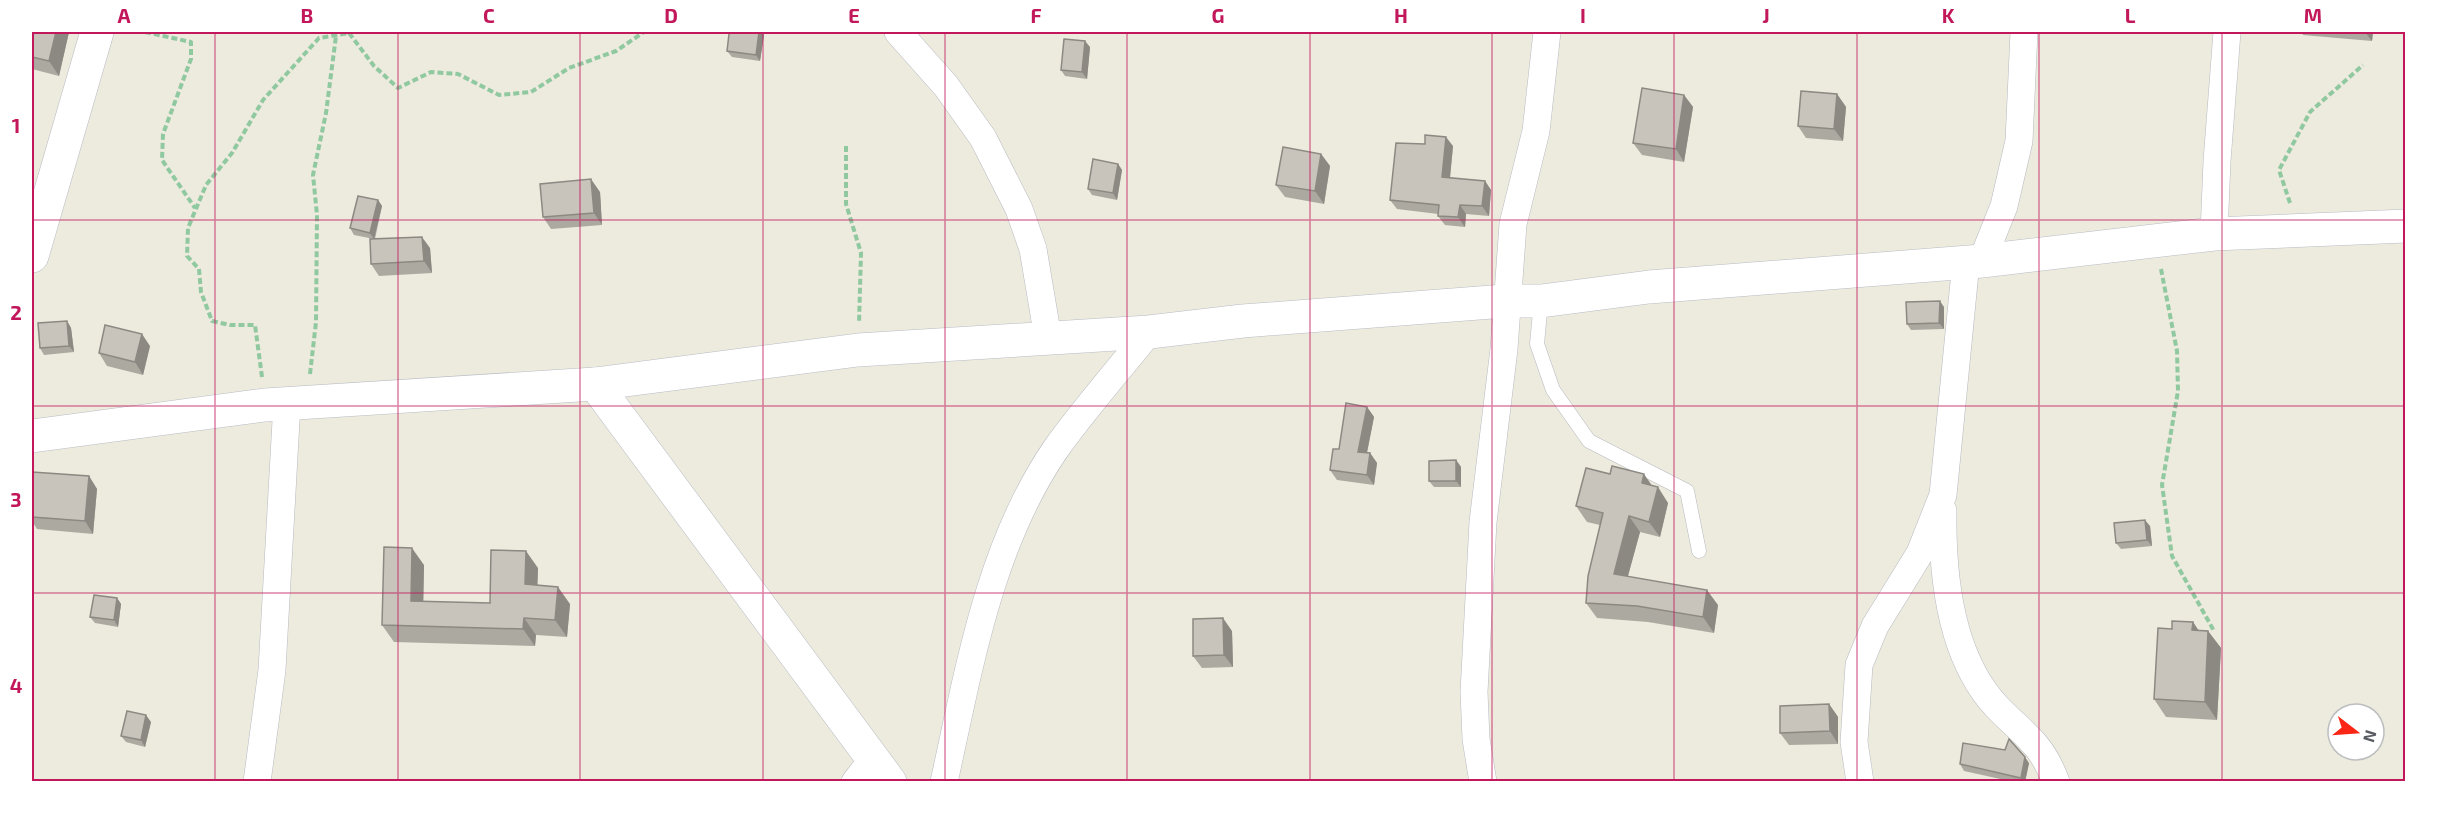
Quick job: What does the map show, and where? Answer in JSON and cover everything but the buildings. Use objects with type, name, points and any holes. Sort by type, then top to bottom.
[{"type":"street","points":[[32,256],[97,32]]},
{"type":"street","points":[[898,32],[946,86],[983,138],[1019,209],[1033,249],[1048,338]]},
{"type":"street","points":[[1483,782],[1476,739],[1474,692],[1483,522],[1504,349],[1505,301],[1513,224],[1536,131],[1547,32]]},
{"type":"street","points":[[2024,32],[2019,141],[2004,206],[1974,261],[1943,495],[1942,556],[1952,611],[1968,662],[1996,706],[2026,733],[2047,758],[2056,782]]},
{"type":"street","points":[[2214,234],[2227,32]]},
{"type":"street","points":[[32,436],[286,403],[595,384],[858,350],[1149,332],[1243,321],[1505,301],[1540,301],[1648,287],[1974,261],[2214,234],[2406,226]]},
{"type":"street","points":[[944,782],[991,587],[1015,524],[1055,451],[1149,332]]},
{"type":"street","points":[[595,384],[873,774]]},
{"type":"street","points":[[257,782],[272,670],[286,403]]},
{"type":"street","points":[[1860,782],[1854,742],[1859,665],[1875,626],[1920,553],[1943,495]]},
{"type":"lane","points":[[1540,301],[1537,344],[1553,390],[1589,441],[1687,491],[1699,551]]},
{"type":"path","points":[[144,32],[191,42],[191,59],[164,134],[162,160],[196,209]]},
{"type":"path","points":[[286,403],[255,325],[230,325],[212,321],[201,292],[199,269],[188,256],[188,228],[206,185],[232,153],[263,100],[319,38],[349,33],[374,66],[398,88],[431,72],[458,74],[499,95],[531,92],[568,68],[616,51],[644,32]]},
{"type":"path","points":[[286,403],[316,322],[317,215],[313,175],[326,113],[336,36]]},
{"type":"path","points":[[2299,230],[2279,170],[2310,112],[2363,65]]},
{"type":"path","points":[[846,146],[846,204],[861,254],[858,350]]},
{"type":"path","points":[[2156,242],[2177,351],[2178,381],[2162,485],[2172,556],[2214,631]]}]
